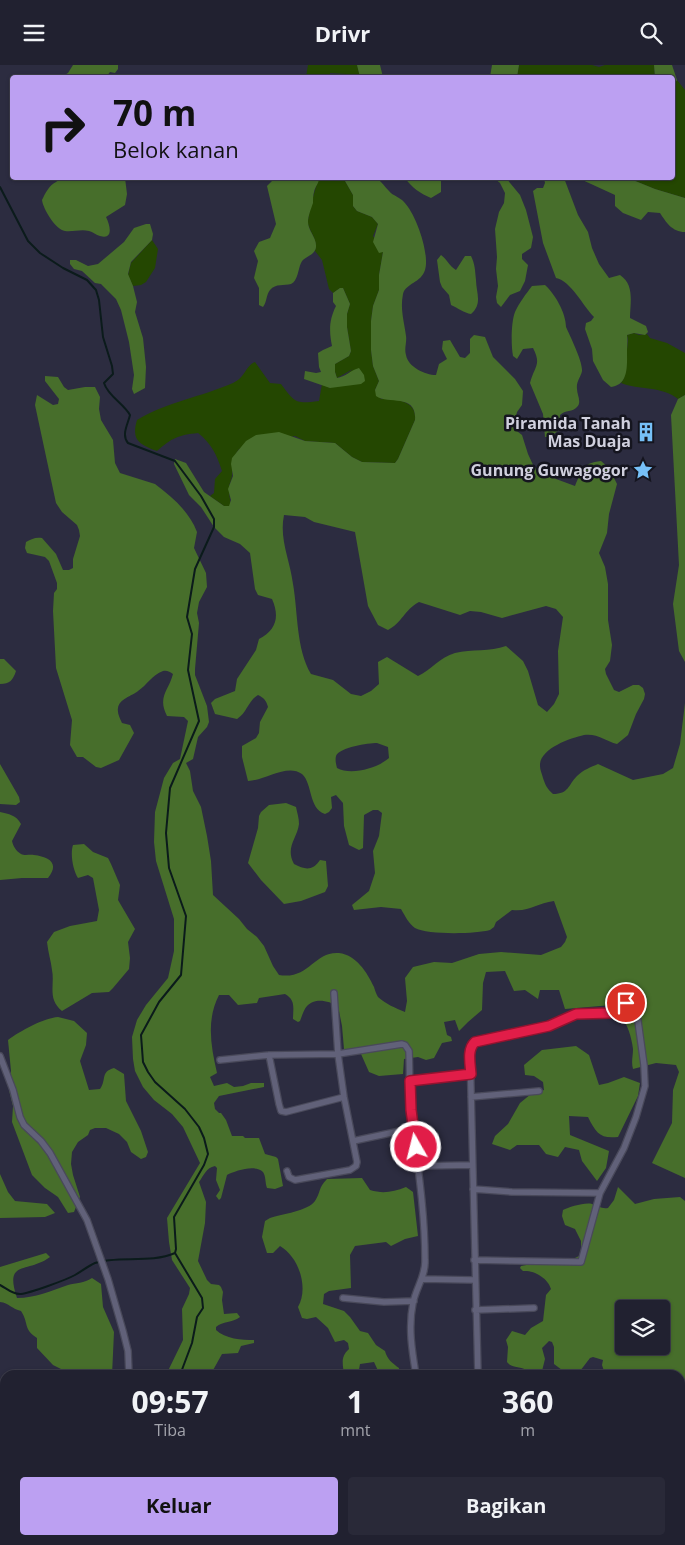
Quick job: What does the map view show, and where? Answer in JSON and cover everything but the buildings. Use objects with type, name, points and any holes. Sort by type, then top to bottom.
[{"type":"street","points":[[474,1261],[581,1262],[600,1193],[624,1148],[645,1087],[644,1065],[634,992],[626,1003],[610,1013],[576,1014],[549,1026],[475,1042],[471,1045],[474,1280],[478,1370]]},
{"type":"street","points":[[287,1171],[289,1177],[295,1180],[350,1170],[356,1166],[357,1162],[344,1097],[338,1054],[334,993]]},
{"type":"street","points":[[220,1060],[269,1055],[338,1054],[402,1044],[409,1051],[426,1262],[414,1301],[411,1326],[415,1370]]},
{"type":"street","points":[[269,1055],[278,1104],[282,1111],[286,1112],[344,1097]]},
{"type":"street","points":[[0,1057],[24,1125],[41,1141],[50,1153],[87,1220],[108,1279],[123,1331],[128,1351],[128,1370]]},
{"type":"street","points":[[410,1081],[471,1074]]},
{"type":"street","points":[[471,1097],[539,1091]]},
{"type":"street","points":[[353,1141],[414,1128]]},
{"type":"street","points":[[419,1166],[472,1165]]},
{"type":"street","points":[[473,1189],[512,1193],[600,1193]]},
{"type":"street","points":[[422,1279],[474,1280]]},
{"type":"street","points":[[343,1298],[384,1302],[414,1301]]},
{"type":"street","points":[[476,1310],[534,1308]]},
{"type":"green space","points":[[73,65],[118,65],[115,73],[110,72],[108,75],[64,75]]},
{"type":"green space","points":[[308,65],[357,65],[360,75],[330,73],[330,75],[306,75]]},
{"type":"green space","points":[[357,65],[380,65],[382,75],[360,75]]},
{"type":"green space","points":[[492,65],[519,65],[517,75],[490,75]]},
{"type":"green space","points":[[519,65],[592,65],[599,67],[605,65],[654,65],[655,75],[517,75]]},
{"type":"green space","points":[[654,65],[672,65],[677,80],[675,83],[675,75],[655,75]]},
{"type":"green space","points":[[677,80],[685,90],[685,198],[633,180],[675,180],[675,83]]},
{"type":"green space","points":[[125,180],[127,194],[125,205],[106,217],[110,228],[107,236],[100,236],[86,230],[65,231],[61,230],[54,223],[47,213],[42,200],[51,185],[57,181]]},
{"type":"green space","points":[[273,180],[318,180],[308,222],[315,241],[315,250],[302,261],[296,278],[291,284],[272,288],[263,307],[259,305],[259,288],[254,278],[258,261],[254,251],[259,242],[270,238],[276,224],[267,186]]},
{"type":"green space","points":[[318,180],[346,180],[345,181],[353,195],[353,206],[357,211],[372,217],[378,224],[373,236],[383,252],[379,275],[379,290],[373,306],[371,321],[373,366],[379,381],[375,390],[381,399],[399,400],[413,408],[415,420],[395,463],[362,462],[352,457],[335,443],[305,441],[295,436],[239,449],[232,462],[232,477],[229,488],[230,506],[224,506],[210,496],[214,493],[215,479],[222,471],[213,450],[203,437],[198,433],[180,436],[171,440],[157,451],[145,446],[136,437],[135,427],[137,420],[172,404],[233,383],[241,378],[249,366],[255,362],[270,383],[281,384],[293,399],[301,402],[319,401],[322,384],[330,388],[353,369],[337,378],[335,364],[349,356],[351,351],[347,327],[347,314],[350,304],[343,288],[333,293],[329,289],[322,260],[315,251],[315,240],[308,224]]},
{"type":"green space","points":[[346,180],[379,180],[409,208],[421,235],[426,254],[425,270],[420,278],[407,287],[402,299],[406,338],[405,353],[413,367],[427,374],[436,375],[439,364],[447,359],[442,349],[443,341],[450,340],[460,357],[465,358],[470,353],[470,339],[474,335],[485,337],[493,357],[515,379],[523,391],[522,405],[517,412],[513,428],[522,435],[534,467],[556,479],[575,486],[586,466],[590,463],[601,461],[609,468],[617,484],[609,514],[607,533],[599,553],[605,567],[608,584],[608,620],[612,645],[610,661],[605,669],[614,690],[619,692],[633,685],[639,685],[643,688],[644,699],[628,735],[617,744],[593,735],[578,736],[556,745],[544,754],[540,768],[545,784],[553,794],[565,791],[579,774],[598,764],[633,780],[663,774],[673,768],[680,744],[685,703],[685,1178],[652,1163],[672,1123],[673,1090],[679,1072],[676,1065],[656,1063],[633,1069],[631,1037],[623,1019],[612,1005],[565,1009],[559,990],[540,990],[538,999],[525,990],[514,991],[505,971],[486,972],[483,983],[482,1010],[459,1031],[455,1020],[444,1022],[447,1035],[451,1037],[452,1041],[442,1043],[434,1058],[426,1060],[418,1057],[404,1059],[403,1074],[379,1076],[369,1072],[361,1054],[344,1049],[338,1006],[326,1001],[314,1001],[306,1007],[298,1022],[293,1019],[291,999],[285,994],[259,998],[257,1003],[238,1005],[229,995],[219,995],[212,1014],[211,1024],[213,1053],[217,1073],[210,1077],[214,1086],[227,1083],[234,1087],[251,1083],[264,1083],[264,1087],[219,1096],[214,1103],[215,1109],[226,1120],[232,1136],[259,1138],[265,1154],[278,1159],[283,1186],[275,1189],[267,1188],[263,1172],[250,1168],[245,1169],[227,1175],[219,1200],[216,1196],[220,1190],[216,1180],[217,1168],[215,1166],[207,1170],[199,1182],[206,1202],[205,1223],[198,1261],[207,1280],[211,1284],[221,1287],[224,1314],[237,1313],[240,1317],[219,1325],[216,1327],[216,1330],[229,1337],[254,1340],[254,1343],[241,1346],[238,1353],[222,1354],[213,1370],[168,1370],[183,1340],[182,1309],[190,1288],[172,1260],[167,1218],[200,1163],[183,1127],[143,1087],[135,1071],[132,1037],[137,1020],[146,1005],[168,978],[174,951],[174,919],[156,861],[154,842],[155,812],[164,778],[173,763],[180,759],[188,721],[184,717],[167,716],[163,699],[173,674],[163,671],[141,689],[123,700],[119,705],[118,712],[122,723],[130,725],[134,733],[119,760],[101,768],[96,767],[83,757],[77,757],[70,745],[72,720],[56,668],[53,611],[54,593],[57,589],[57,583],[49,561],[45,557],[27,553],[25,548],[26,542],[35,538],[42,538],[56,554],[63,570],[69,570],[73,568],[73,559],[80,536],[77,525],[62,512],[56,503],[35,405],[37,395],[53,405],[58,404],[59,399],[45,381],[45,376],[58,377],[68,390],[95,387],[100,397],[99,409],[101,420],[113,440],[115,463],[120,473],[155,484],[174,499],[194,524],[197,532],[194,548],[206,573],[207,587],[199,602],[197,613],[199,623],[195,675],[207,706],[209,722],[198,737],[193,759],[186,763],[190,771],[193,791],[201,807],[207,836],[213,895],[257,937],[264,946],[279,975],[289,975],[305,970],[323,956],[339,953],[345,954],[356,961],[364,970],[378,997],[391,1006],[405,1012],[407,1001],[405,978],[413,967],[434,962],[452,963],[479,954],[501,952],[541,955],[561,947],[567,937],[554,901],[529,909],[512,910],[496,922],[490,930],[463,933],[430,932],[415,928],[401,909],[381,907],[354,910],[352,905],[369,891],[375,873],[373,851],[379,836],[382,813],[378,810],[373,810],[364,815],[363,848],[359,850],[349,845],[344,826],[343,803],[336,795],[331,797],[332,808],[325,814],[316,807],[305,778],[296,771],[283,771],[248,781],[242,757],[242,746],[256,738],[259,733],[260,722],[268,707],[263,698],[258,695],[237,719],[215,714],[211,703],[215,699],[235,691],[237,679],[256,650],[259,639],[273,627],[276,612],[272,599],[258,595],[255,589],[250,553],[240,544],[224,537],[214,527],[201,507],[189,495],[174,464],[175,459],[186,463],[204,492],[224,506],[229,506],[231,500],[228,489],[233,476],[232,458],[246,441],[256,435],[279,432],[305,441],[335,443],[352,457],[362,462],[395,463],[415,420],[412,406],[401,401],[381,399],[376,396],[375,390],[379,381],[373,366],[371,321],[373,306],[379,290],[379,275],[383,252],[379,253],[373,242],[378,224],[372,217],[357,211],[353,206],[353,195],[345,181]],"holes":[[[284,515],[305,517],[314,522],[355,532],[368,606],[378,625],[388,630],[397,624],[419,602],[460,615],[470,611],[502,618],[546,606],[556,609],[563,617],[558,651],[559,694],[554,704],[547,712],[538,705],[528,671],[523,661],[506,646],[455,653],[445,657],[418,676],[387,657],[378,662],[379,684],[361,696],[351,694],[333,680],[311,674],[300,642],[292,575],[283,533]],[[377,743],[388,747],[389,758],[371,768],[357,771],[337,768],[336,756],[343,750]]]},
{"type":"green space","points":[[407,180],[441,180],[441,192],[431,198]]},
{"type":"green space","points":[[496,180],[508,180],[520,195],[533,237],[531,248],[522,254],[522,259],[528,265],[525,281],[520,291],[510,295],[501,307],[497,303],[496,297],[498,286],[495,229],[499,212],[504,203],[505,193]]},
{"type":"green space","points":[[544,180],[565,180],[578,215],[588,232],[599,264],[609,278],[620,275],[625,279],[631,295],[630,318],[646,326],[648,332],[645,335],[634,333],[627,335],[626,373],[621,383],[617,385],[611,387],[603,380],[593,361],[592,349],[585,329],[586,323],[594,317],[572,289],[556,278],[543,243],[533,191],[537,188],[543,188]]},
{"type":"green space","points":[[582,180],[633,180],[685,198],[685,232],[680,232],[673,228],[660,213],[648,212],[641,220],[623,213],[615,206],[615,195]]},
{"type":"green space","points":[[150,224],[153,234],[152,240],[131,262],[128,274],[137,302],[135,312],[143,338],[146,367],[145,388],[134,394],[132,389],[134,375],[129,342],[121,310],[116,299],[101,284],[95,283],[82,271],[74,269],[70,264],[70,260],[76,260],[88,266],[98,264],[124,242],[134,228]]},
{"type":"green space","points":[[152,240],[158,249],[155,268],[146,282],[133,286],[128,275],[131,263]]},
{"type":"green space","points":[[441,255],[456,270],[465,256],[471,256],[475,267],[478,302],[471,314],[451,305],[449,295],[440,282],[437,260]]},
{"type":"green space","points":[[545,285],[562,310],[566,327],[582,367],[577,386],[578,405],[575,409],[560,415],[559,430],[550,437],[545,437],[543,414],[530,383],[537,362],[536,354],[533,348],[523,349],[517,359],[513,356],[512,340],[514,316],[518,305],[532,286]]},
{"type":"green space","points":[[343,288],[350,304],[347,314],[347,327],[351,351],[349,356],[335,364],[335,372],[337,378],[359,368],[364,375],[365,381],[361,384],[330,388],[304,379],[305,371],[321,372],[318,353],[332,346],[330,326],[336,306],[333,302],[333,293]]},
{"type":"green space","points":[[634,333],[639,335],[647,334],[650,338],[667,343],[685,353],[685,395],[678,399],[658,390],[621,383],[624,378],[627,335]]},
{"type":"green space","points":[[685,395],[685,662],[679,651],[673,604],[679,565],[671,415],[678,399]]},
{"type":"green space","points":[[0,659],[4,659],[16,671],[11,681],[3,684],[0,684]]},
{"type":"green space","points":[[0,764],[19,797],[20,802],[16,805],[0,804]]},
{"type":"green space","points":[[286,803],[296,807],[299,820],[298,829],[291,848],[294,864],[312,868],[320,860],[326,861],[328,886],[325,892],[301,901],[284,904],[248,863],[261,812],[269,805]]},
{"type":"green space","points":[[0,812],[15,817],[21,824],[12,841],[18,851],[23,855],[44,857],[51,862],[53,868],[48,878],[0,880]]},
{"type":"green space","points":[[84,844],[93,852],[108,858],[120,885],[118,900],[135,929],[128,942],[129,969],[113,988],[109,992],[92,993],[62,1011],[57,1006],[53,997],[53,976],[47,942],[54,932],[70,926],[97,921],[99,910],[93,878],[88,875],[78,878],[72,862],[73,845]]},
{"type":"green space","points":[[58,1017],[74,1021],[87,1033],[86,1045],[80,1061],[89,1090],[100,1089],[105,1074],[114,1068],[124,1074],[126,1101],[141,1131],[148,1152],[146,1157],[141,1159],[131,1152],[127,1142],[119,1134],[106,1128],[90,1130],[88,1135],[78,1142],[72,1152],[71,1164],[80,1197],[74,1212],[68,1213],[58,1197],[45,1188],[32,1175],[12,1122],[13,1106],[9,1090],[11,1071],[8,1040],[32,1025]]},
{"type":"green space","points":[[576,1046],[589,1055],[599,1085],[624,1077],[640,1083],[638,1096],[618,1137],[607,1137],[599,1134],[588,1117],[569,1116],[570,1135],[609,1151],[606,1168],[597,1181],[582,1161],[579,1150],[565,1147],[558,1157],[546,1154],[539,1145],[517,1145],[510,1150],[492,1144],[495,1136],[508,1124],[520,1103],[531,1094],[544,1090],[543,1082],[534,1076],[525,1075],[524,1065],[542,1050]]},
{"type":"green space","points":[[0,1174],[8,1192],[15,1201],[47,1204],[55,1213],[45,1217],[0,1218]]},
{"type":"green space","points":[[362,1178],[370,1190],[388,1192],[406,1187],[413,1192],[418,1236],[405,1239],[391,1246],[386,1242],[355,1246],[350,1255],[351,1288],[329,1291],[324,1294],[323,1304],[344,1311],[360,1331],[368,1333],[376,1345],[385,1351],[390,1361],[399,1370],[378,1370],[374,1362],[360,1364],[359,1370],[344,1370],[343,1361],[344,1355],[349,1349],[348,1343],[344,1340],[335,1342],[328,1328],[316,1317],[302,1318],[298,1307],[301,1299],[302,1282],[297,1265],[292,1257],[280,1246],[273,1253],[267,1253],[262,1237],[265,1221],[301,1210],[312,1204],[327,1179]]},
{"type":"green space","points":[[618,1187],[635,1204],[654,1199],[680,1197],[685,1201],[685,1370],[604,1370],[603,1360],[593,1357],[590,1358],[581,1370],[562,1370],[554,1364],[554,1347],[552,1342],[549,1341],[542,1348],[545,1359],[542,1370],[526,1370],[507,1362],[508,1347],[506,1340],[512,1331],[525,1335],[531,1328],[543,1321],[546,1295],[551,1289],[544,1278],[532,1272],[523,1271],[520,1268],[521,1266],[553,1260],[573,1259],[581,1255],[581,1241],[575,1229],[565,1225],[562,1216],[563,1210],[585,1204],[592,1204],[608,1208],[614,1200]]},
{"type":"green space","points":[[46,1253],[50,1257],[16,1272],[13,1278],[17,1298],[49,1292],[92,1278],[101,1284],[103,1307],[114,1332],[112,1370],[63,1370],[53,1365],[37,1348],[37,1338],[28,1329],[21,1311],[0,1302],[0,1267]]},
{"type":"waterway","points":[[0,187],[28,241],[40,253],[63,268],[87,280],[96,290],[103,337],[113,374],[104,383],[109,392],[130,415],[125,433],[126,440],[128,443],[175,461],[201,496],[214,519],[214,527],[195,569],[187,617],[192,634],[188,670],[199,721],[170,788],[166,833],[169,868],[186,916],[181,975],[159,1002],[141,1035],[143,1062],[148,1072],[155,1082],[185,1109],[199,1127],[208,1154],[204,1165],[174,1217],[175,1253],[202,1298],[203,1308],[197,1317],[192,1343],[182,1370]]},
{"type":"waterway","points":[[0,1285],[12,1292],[21,1294],[64,1280],[95,1263],[155,1258],[175,1253]]},
{"type":"place","name":"Piramida Tanah Mas Duaja","points":[[646,432]]},
{"type":"place","name":"Gunung Guwagogor","points":[[643,470]]},
{"type":"route","points":[[416,1147],[411,1110],[410,1081],[471,1074],[470,1050],[471,1045],[475,1042],[549,1026],[576,1014],[610,1013],[626,1003]]}]
